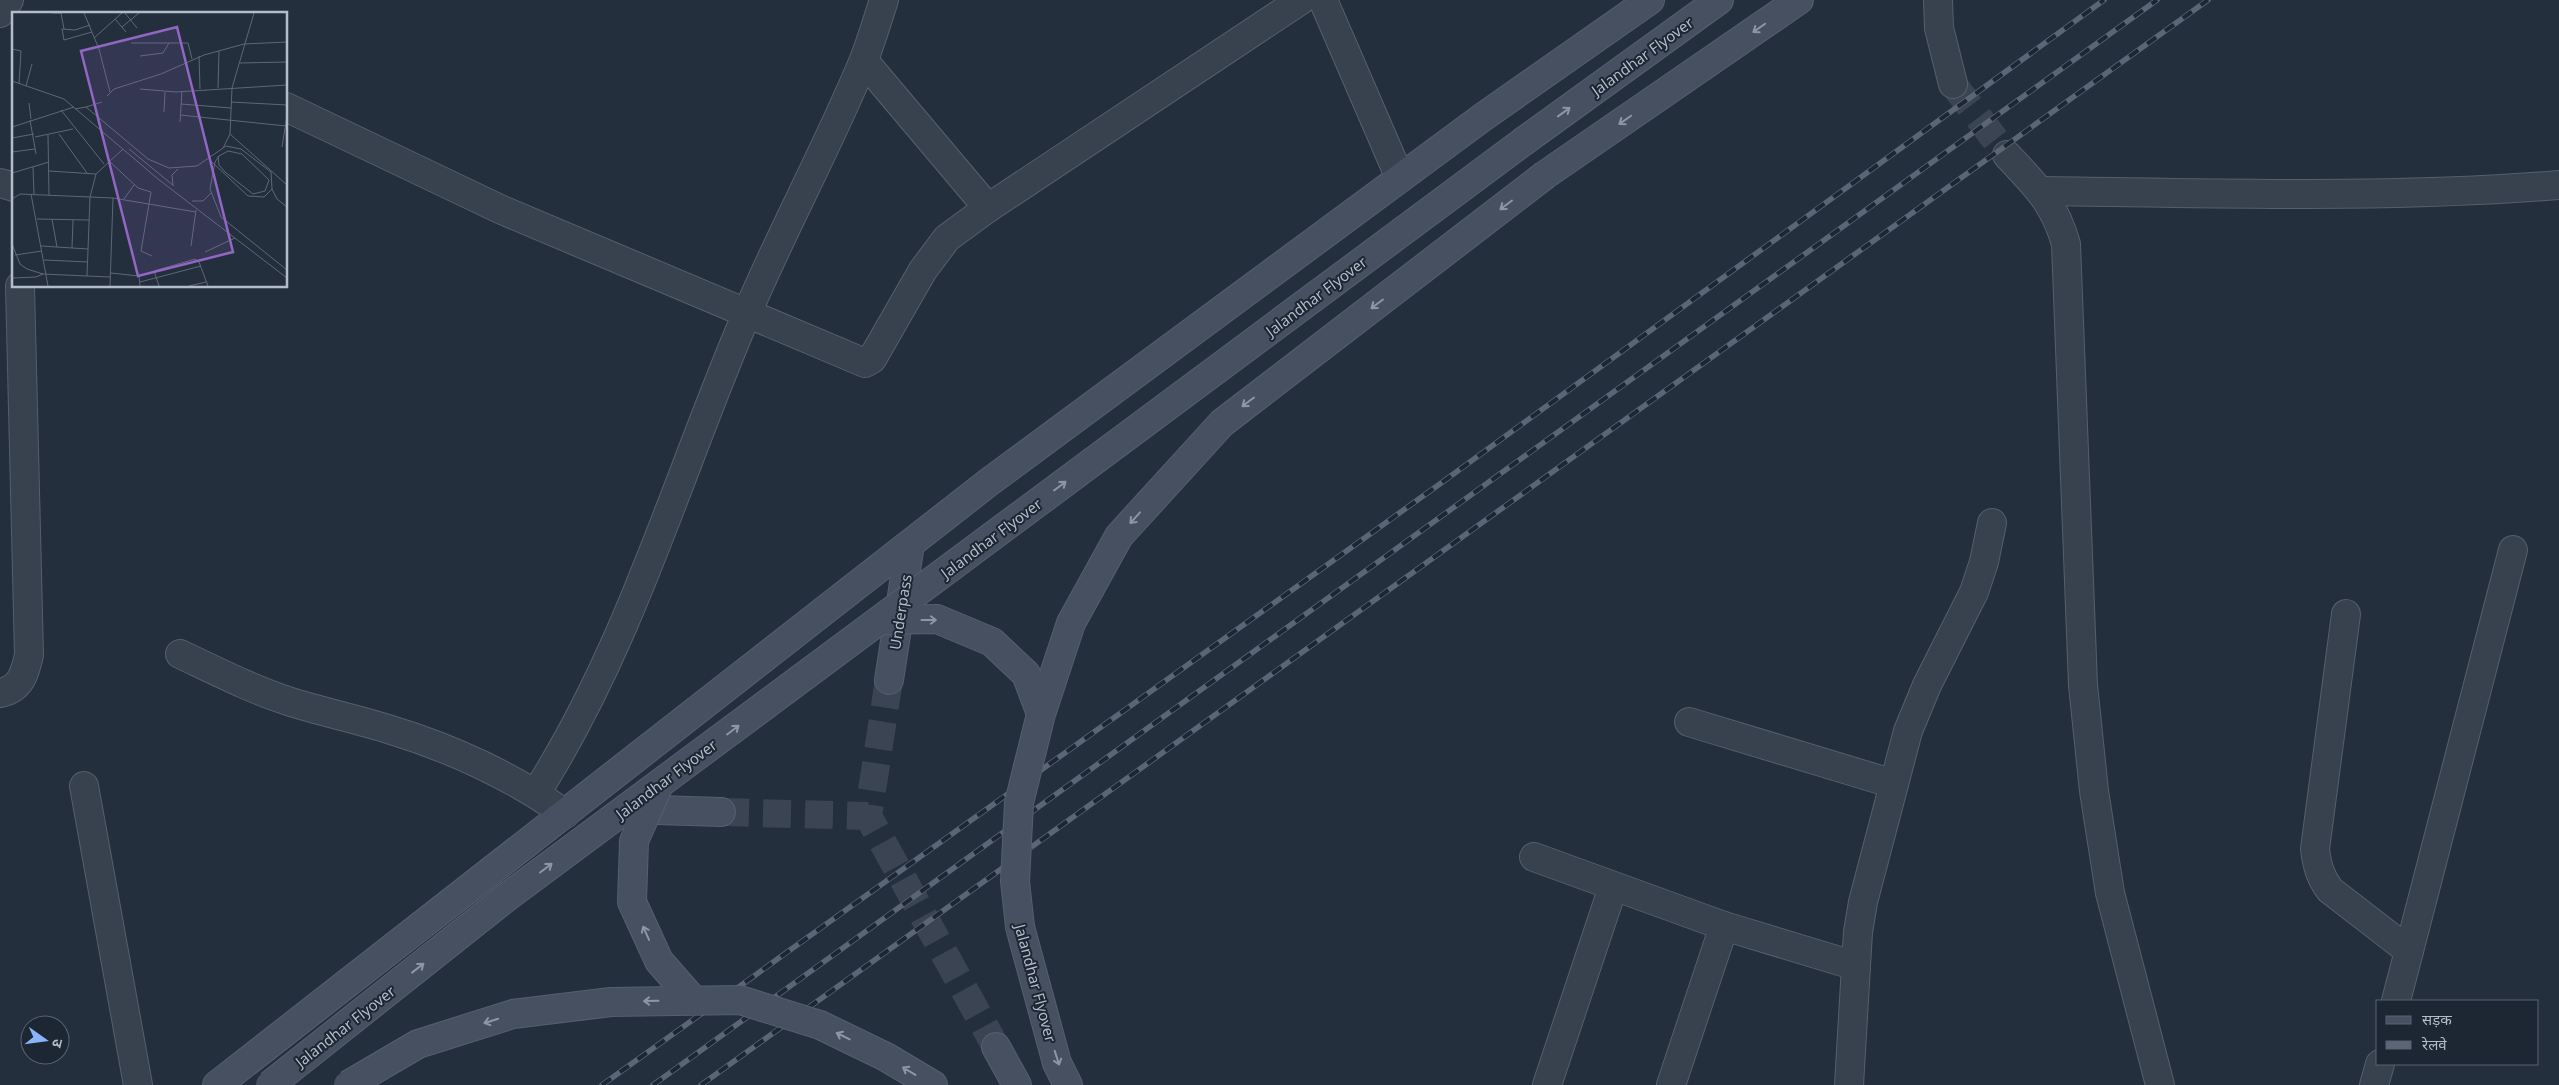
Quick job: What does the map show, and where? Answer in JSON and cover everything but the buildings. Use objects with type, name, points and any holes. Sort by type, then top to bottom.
[{"type":"main road","points":[[217,1085],[1005,470],[1400,178],[1650,0]]},
{"type":"main road","name":"Jalandhar Flyover","points":[[270,1085],[507,898],[1524,140],[1719,0]]},
{"type":"main road","name":"Jalandhar Flyover","points":[[1068,1085],[1057,1063],[1020,927],[1015,881],[1019,803],[1041,714],[1071,623],[1119,536],[1222,422],[1545,175],[1799,0]]},
{"type":"main road","name":"Underpass","points":[[889,680],[910,544]]},
{"type":"main road","points":[[880,620],[938,620],[992,642],[1026,674],[1041,714]]},
{"type":"main road","points":[[660,784],[634,841],[632,902],[659,961],[694,1001]]},
{"type":"main road","points":[[568,811],[721,812]]},
{"type":"main road","points":[[348,1085],[418,1044],[513,1014],[611,1002],[740,1000],[820,1025],[886,1057],[932,1085]]},
{"type":"main road","points":[[996,1047],[1017,1085]]},
{"type":"street","points":[[0,13],[9,0]]},
{"type":"street","points":[[536,793],[580,718],[623,628],[748,312],[864,61],[884,0]]},
{"type":"street","points":[[288,108],[502,210],[748,312],[862,363],[869,362],[923,270],[947,238],[988,208],[1300,0]]},
{"type":"street","points":[[1323,0],[1400,178]]},
{"type":"street","points":[[1938,0],[1939,28],[1953,84]]},
{"type":"street","points":[[864,61],[988,208]]},
{"type":"street","points":[[2007,155],[2042,191],[2059,218],[2066,244],[2083,676],[2094,792],[2110,893],[2160,1085]]},
{"type":"street","points":[[2042,191],[2350,194],[2452,192],[2559,185]]},
{"type":"street","points":[[0,694],[9,691],[20,682],[29,655],[20,288]]},
{"type":"street","points":[[1849,1085],[1856,966],[1863,902],[1908,732],[1927,685],[1974,592],[1984,562],[1992,523]]},
{"type":"street","points":[[2396,1000],[2513,550]]},
{"type":"street","points":[[2346,614],[2315,849],[2317,866],[2322,879],[2330,890],[2409,951]]},
{"type":"street","points":[[180,654],[243,684],[288,701],[392,730],[442,748],[536,793],[568,811]]},
{"type":"street","points":[[1689,722],[1894,784]]},
{"type":"street","points":[[84,786],[138,1085]]},
{"type":"street","points":[[1534,857],[1724,926],[1856,966]]},
{"type":"street","points":[[1547,1085],[1613,887]]},
{"type":"street","points":[[1671,1085],[1724,926]]},
{"type":"street","points":[[2374,1085],[2380,1065]]},
{"type":"tunnel","points":[[1953,84],[2007,155]]},
{"type":"tunnel","points":[[889,680],[868,816],[996,1047]]},
{"type":"tunnel","points":[[721,812],[868,816]]},
{"type":"railway","points":[[602,1085],[1437,486],[2104,0]]},
{"type":"railway","points":[[653,1085],[2157,0]]},
{"type":"railway","points":[[701,1085],[2208,0]]}]
